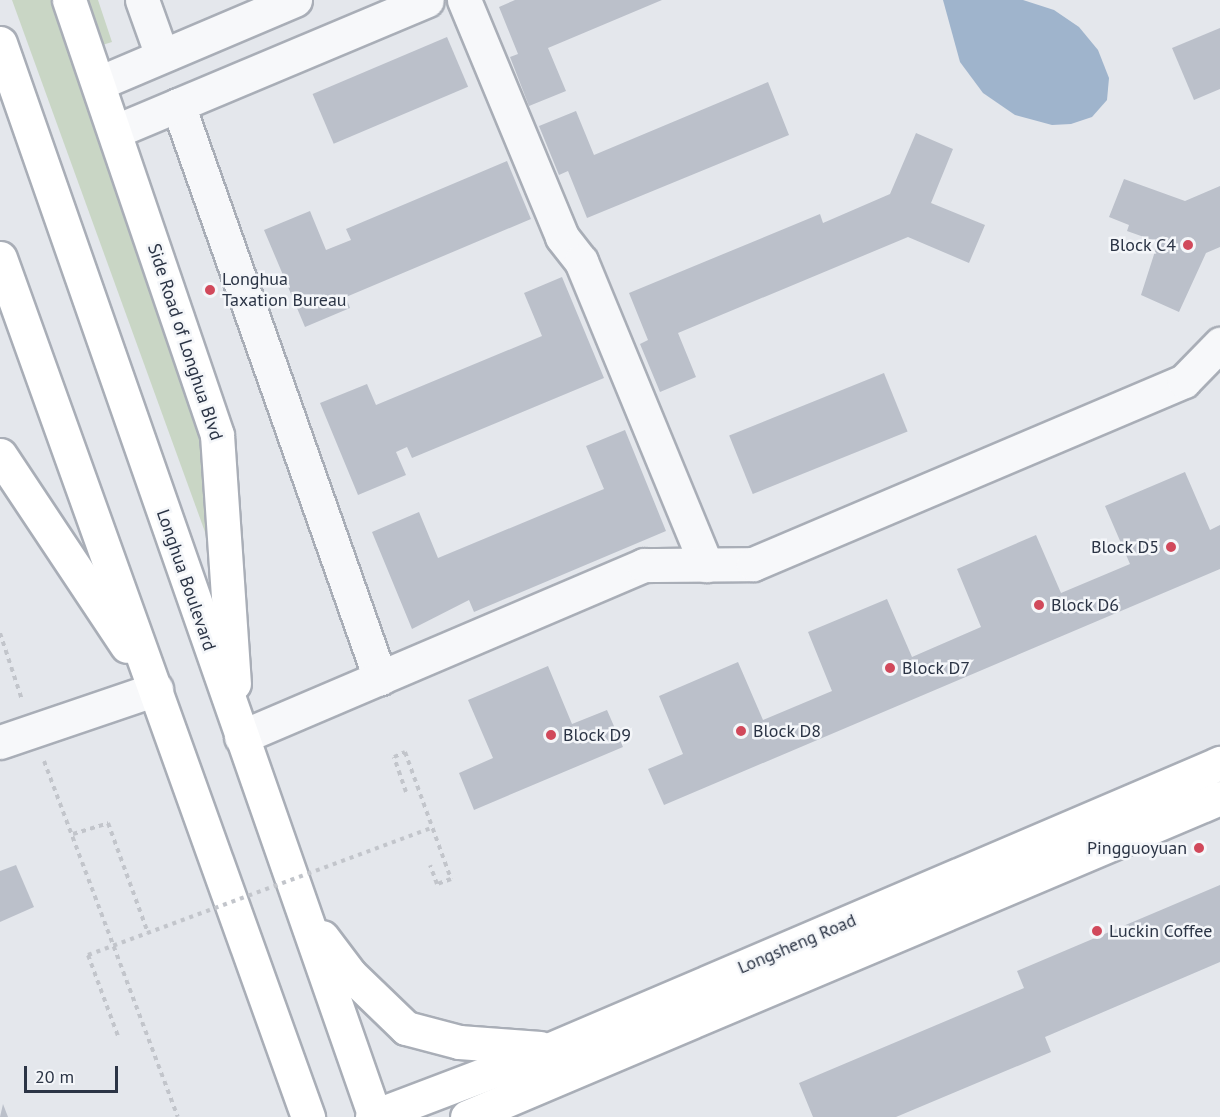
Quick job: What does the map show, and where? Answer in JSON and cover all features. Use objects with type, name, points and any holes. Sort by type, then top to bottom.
[{"type":"main road","name":"Side Road of Longhua Blvd","points":[[69,0],[116,131],[217,435],[240,735]]},
{"type":"main road","name":"Longhua Boulevard","points":[[0,43],[374,1116]]},
{"type":"main road","points":[[0,258],[308,1117]]},
{"type":"main road","points":[[0,455],[156,689]]},
{"type":"main road","name":"Longsheng Road","points":[[467,1117],[557,1064],[1220,763]]},
{"type":"main road","name":"Longsheng Road","points":[[374,1116],[557,1064],[1220,798]]},
{"type":"main road","points":[[301,905],[350,974],[406,1028],[557,1064],[511,1117]]},
{"type":"street","points":[[142,0],[162,56]]},
{"type":"street","points":[[99,83],[295,0]]},
{"type":"street","points":[[116,131],[427,0]]},
{"type":"street","points":[[464,0],[562,237],[581,261],[706,565]]},
{"type":"street","points":[[178,105],[380,678]]},
{"type":"street","points":[[240,735],[644,565],[753,564],[1184,381],[1220,344]]},
{"type":"street","points":[[0,742],[156,689]]},
{"type":"path","points":[[0,633],[26,712]]},
{"type":"path","points":[[40,749],[178,1117]]},
{"type":"path","points":[[406,792],[394,757],[405,752],[451,879],[437,884],[430,865]]},
{"type":"path","points":[[73,834],[108,823],[148,933]]},
{"type":"path","points":[[118,1036],[88,955],[432,828]]},
{"type":"green space","points":[[12,0],[51,0],[54,4],[200,418],[213,554]]},
{"type":"green space","points":[[82,0],[98,0],[112,42],[96,47]]},
{"type":"water","points":[[943,0],[1023,0],[1054,10],[1079,27],[1098,50],[1109,78],[1107,100],[1092,117],[1071,124],[1052,125],[1015,115],[983,93],[960,62]]},
{"type":"building","points":[[515,0],[662,0],[548,48],[566,91],[529,106],[510,57],[518,54],[499,7]]},
{"type":"building","points":[[1220,28],[1220,89],[1194,100],[1172,48]]},
{"type":"building","points":[[447,37],[468,87],[334,144],[313,94]]},
{"type":"building","points":[[768,82],[789,135],[587,218],[568,171],[559,175],[539,126],[576,111],[594,155]]},
{"type":"building","points":[[916,133],[953,149],[931,203],[985,225],[969,263],[908,237],[678,333],[696,377],[660,392],[640,344],[648,340],[629,293],[820,214],[823,223],[890,194]]},
{"type":"building","points":[[507,161],[531,219],[346,297],[350,308],[305,327],[264,230],[310,211],[326,250],[351,240],[346,229]]},
{"type":"building","name":"Block C4","points":[[1124,179],[1185,201],[1220,186],[1220,247],[1206,253],[1179,312],[1141,295],[1158,242],[1127,231],[1129,225],[1109,217]]},
{"type":"building","points":[[562,277],[604,378],[412,458],[407,447],[396,452],[406,475],[358,495],[320,403],[367,384],[376,405],[542,336],[524,293]]},
{"type":"building","points":[[884,373],[908,431],[753,494],[729,436]]},
{"type":"building","points":[[625,430],[666,531],[474,612],[469,600],[412,629],[372,532],[419,512],[438,558],[604,489],[586,446]]},
{"type":"building","points":[[1185,472],[1210,530],[1220,525],[1220,569],[664,805],[648,769],[683,754],[659,696],[738,662],[763,720],[832,691],[808,632],[887,599],[912,657],[981,627],[957,569],[1036,535],[1061,593],[1130,564],[1105,506]]},
{"type":"building","name":"Block D9","points":[[548,666],[572,724],[607,710],[623,747],[474,810],[459,773],[493,758],[468,700]]},
{"type":"building","points":[[16,865],[34,907],[0,922],[0,871]]},
{"type":"building","points":[[1220,885],[1220,962],[1045,1037],[1051,1052],[896,1117],[813,1117],[799,1083],[1024,988],[1017,971]]},
{"type":"building","points":[[3,1104],[8,1117],[0,1117]]},
{"type":"place","name":"Block C4","points":[[1188,245]]},
{"type":"place","name":"Longhua Taxation Bureau","points":[[210,290]]},
{"type":"place","name":"Block D5","points":[[1171,547]]},
{"type":"place","name":"Block D6","points":[[1039,605]]},
{"type":"place","name":"Block D7","points":[[890,668]]},
{"type":"place","name":"Block D8","points":[[741,731]]},
{"type":"place","name":"Block D9","points":[[551,735]]},
{"type":"place","name":"Pingguoyuan","points":[[1199,848]]},
{"type":"place","name":"Luckin Coffee","points":[[1097,931]]}]
